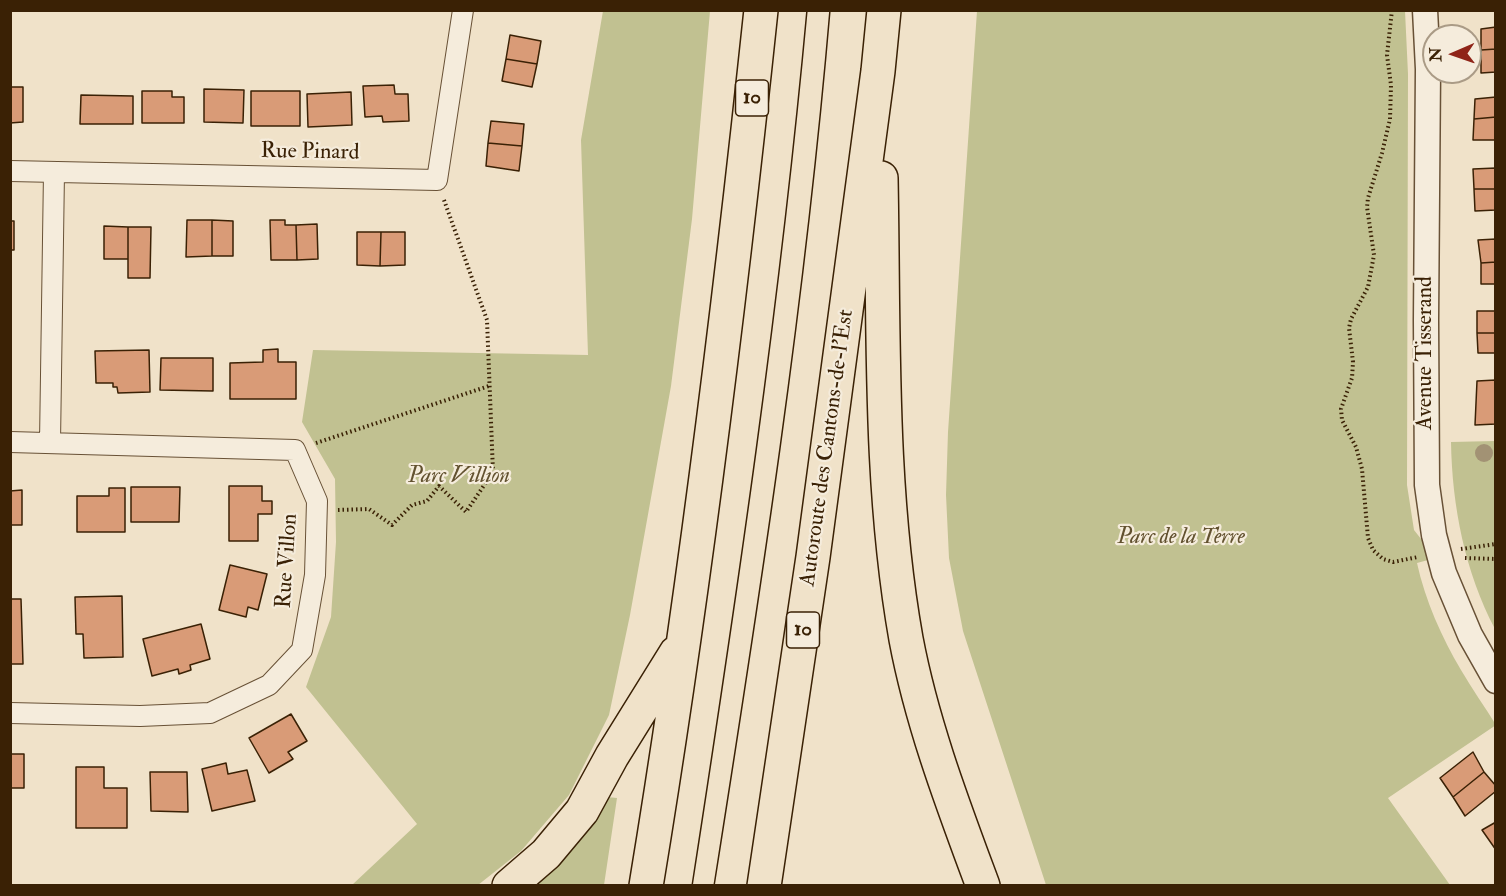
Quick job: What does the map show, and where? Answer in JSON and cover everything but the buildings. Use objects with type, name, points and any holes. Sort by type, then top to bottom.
[{"type":"highway","name":"10","points":[[646,885],[683,642],[729,301],[761,10]]},
{"type":"highway","name":"Autoroute des Cantons-de-l'Est","points":[[764,885],[813,557],[878,71],[884,10]]},
{"type":"highway","points":[[878,71],[886,452],[894,559],[907,641],[924,711],[947,787],[983,885]]},
{"type":"highway","points":[[508,885],[546,854],[582,811],[612,756],[683,642]]},
{"type":"street","points":[[437,180],[463,10]]},
{"type":"street","name":"Avenue Tisserand","points":[[1425,10],[1428,69],[1427,485],[1434,535],[1444,573],[1470,635],[1496,681]]},
{"type":"street","name":"Rue Pinard","points":[[10,171],[437,180]]},
{"type":"street","points":[[50,442],[54,172]]},
{"type":"street","points":[[10,442],[295,450]]},
{"type":"street","name":"Rue Villon","points":[[10,713],[140,716],[210,713],[269,685],[302,650],[315,575],[317,501],[295,450]]},
{"type":"path","points":[[1392,10],[1387,55],[1392,100],[1390,119],[1367,207],[1374,255],[1368,287],[1349,328],[1353,371],[1341,415],[1360,458],[1369,544],[1377,555],[1388,561],[1398,562],[1417,557]]},
{"type":"path","points":[[316,512],[369,508],[392,525],[411,505],[427,501],[439,486],[466,512],[494,472],[487,320],[437,180]]},
{"type":"path","points":[[295,450],[489,386]]},
{"type":"path","points":[[1462,549],[1496,544]]},
{"type":"path","points":[[1465,558],[1496,558]]},
{"type":"green space","name":"Parc Villion","points":[[603,11],[710,11],[692,219],[671,386],[630,615],[609,715],[569,795],[521,851],[478,885],[352,885],[417,824],[306,687],[331,617],[336,542],[335,479],[302,422],[313,350],[588,355],[581,140]]},
{"type":"green space","name":"Parc de la Terre","points":[[977,11],[1405,11],[1408,74],[1407,485],[1414,530],[1425,544],[1428,560],[1417,563],[1429,605],[1454,658],[1496,725],[1388,798],[1450,885],[1046,885],[963,631],[949,558],[946,495],[948,432]]},
{"type":"green space","points":[[1496,441],[1495,629],[1476,585],[1462,538],[1454,490],[1451,442]]},
{"type":"green space","points":[[607,797],[617,798],[604,885],[528,886]]},
{"type":"tram line","points":[[692,886],[771,340],[807,10]]},
{"type":"tram line","points":[[714,886],[780,449],[808,230],[830,10]]}]
